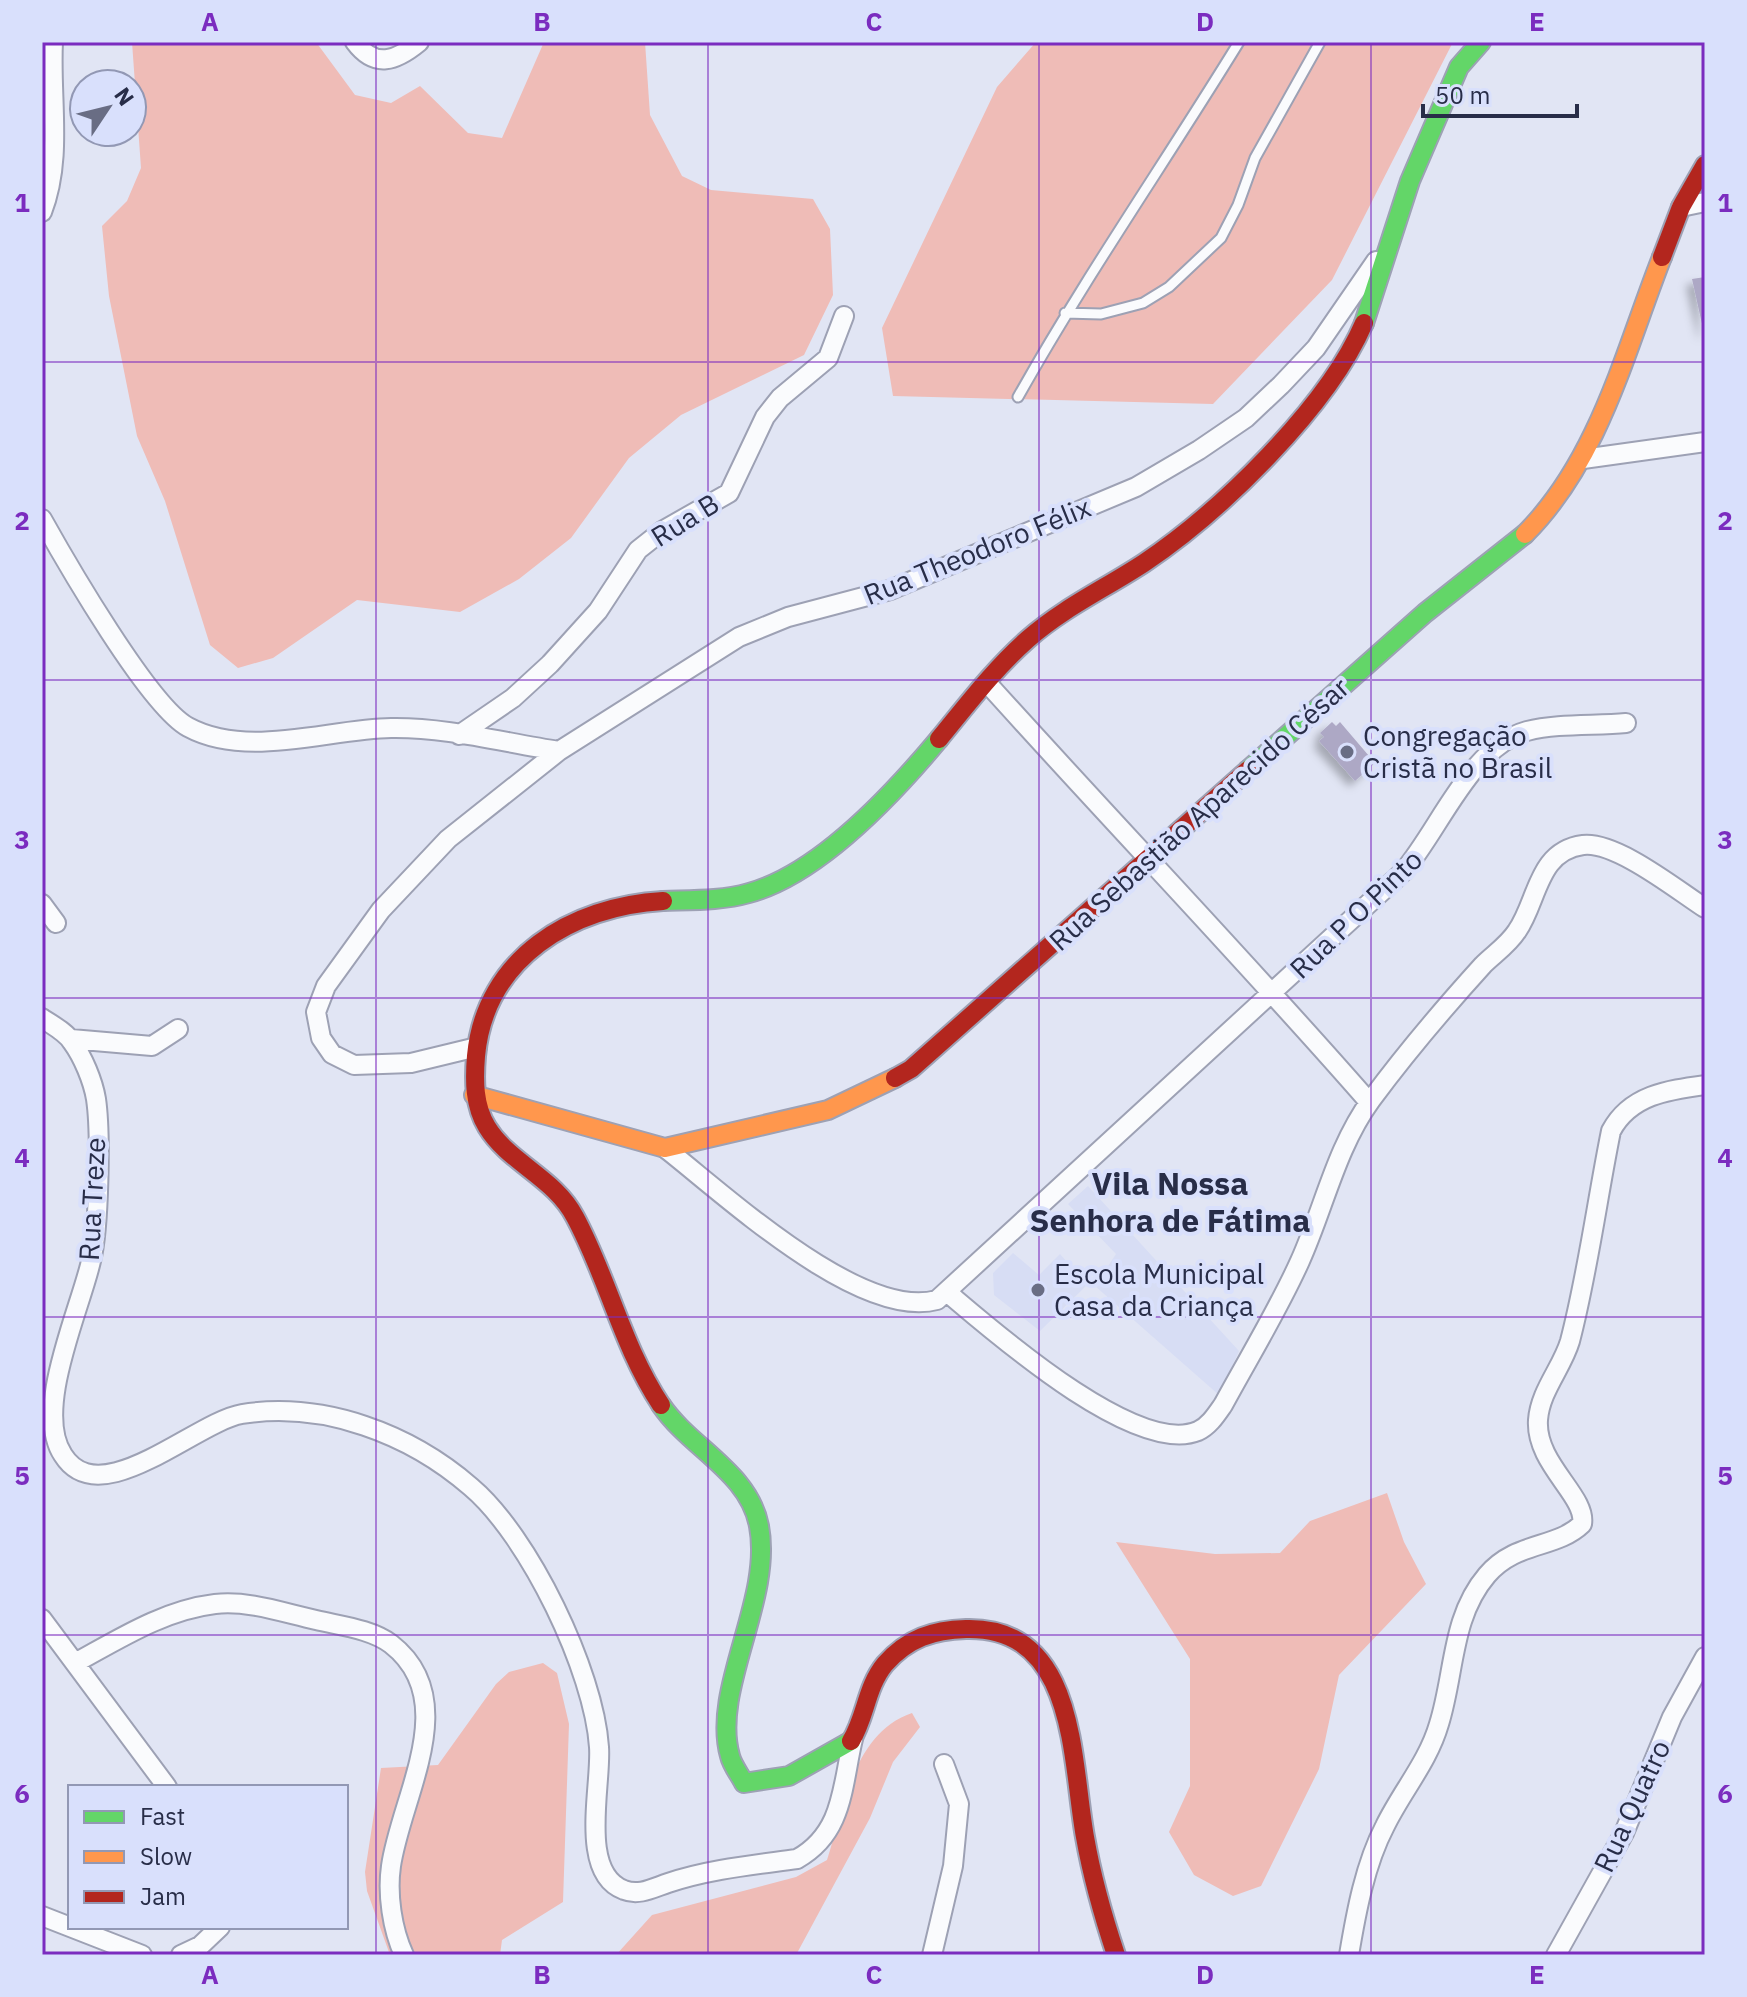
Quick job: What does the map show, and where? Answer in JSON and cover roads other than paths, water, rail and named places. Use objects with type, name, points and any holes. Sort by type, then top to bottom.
[{"type":"street","points":[[42,212],[51,188],[55,162],[53,42]]},
{"type":"street","points":[[355,42],[373,58],[382,61],[405,54],[419,42]]},
{"type":"street","points":[[1116,1955],[1089,1859],[1066,1710],[1054,1677],[1032,1649],[1003,1631],[969,1625],[931,1631],[890,1656],[879,1670],[864,1696],[853,1739],[793,1776],[773,1784],[744,1783],[728,1759],[726,1745],[728,1718],[760,1576],[757,1516],[750,1497],[737,1480],[684,1435],[656,1397],[633,1357],[572,1212],[550,1184],[488,1131],[474,1095],[477,1047],[488,1000],[498,983],[558,931],[595,912],[620,904],[733,899],[759,892],[784,879],[881,802],[1030,637],[1146,563],[1179,538],[1301,415],[1350,352],[1367,319],[1385,249],[1459,67],[1481,42]]},
{"type":"street","name":"Rua Sebastião Aparecido César","points":[[474,1095],[665,1148],[828,1110],[868,1094],[911,1069],[1425,613],[1511,548],[1549,510],[1583,459],[1681,207],[1705,165]]},
{"type":"street","points":[[1681,207],[1705,202]]},
{"type":"street","name":"Rua Theodoro Félix","points":[[477,1047],[411,1063],[354,1065],[332,1054],[321,1038],[316,1012],[326,986],[381,910],[448,839],[559,751],[739,637],[788,617],[890,590],[1136,487],[1199,450],[1246,418],[1307,357],[1385,249]]},
{"type":"street","name":"Rua B","points":[[459,735],[513,698],[550,664],[598,611],[638,550],[662,531],[729,493],[765,417],[780,398],[828,358],[844,316]]},
{"type":"street","points":[[1583,459],[1705,442]]},
{"type":"street","points":[[42,519],[123,650],[169,710],[186,726],[218,737],[259,740],[392,728],[559,751]]},
{"type":"street","points":[[988,684],[1145,859],[1274,993],[1369,1102]]},
{"type":"street","name":"Rua P O Pinto","points":[[948,1293],[1403,872],[1425,847],[1476,765],[1502,742],[1531,730],[1626,723]]},
{"type":"street","points":[[665,1148],[819,1268],[850,1282],[910,1301],[924,1303],[948,1293],[1064,1386],[1132,1421],[1159,1431],[1184,1434],[1199,1431],[1212,1421],[1223,1405],[1300,1262],[1338,1162],[1369,1102],[1484,964],[1519,929],[1538,881],[1564,850],[1585,844],[1603,847],[1624,856],[1705,908]]},
{"type":"street","points":[[42,904],[56,923]]},
{"type":"street","points":[[42,1018],[71,1039],[152,1046],[178,1029]]},
{"type":"street","name":"Rua Treze","points":[[71,1039],[96,1098],[95,1237],[56,1391],[53,1418],[55,1438],[62,1455],[73,1468],[90,1476],[124,1472],[223,1420],[243,1414],[303,1412],[365,1425],[424,1452],[472,1487],[499,1516],[525,1552],[585,1681],[599,1745],[595,1843],[600,1866],[620,1889],[637,1893],[685,1877],[797,1859],[813,1850],[826,1836],[842,1804],[853,1739]]},
{"type":"street","points":[[1349,1955],[1373,1853],[1439,1725],[1456,1638],[1475,1591],[1500,1562],[1526,1547],[1565,1535],[1582,1524],[1578,1503],[1550,1465],[1540,1442],[1538,1421],[1543,1400],[1569,1344],[1611,1131],[1620,1114],[1640,1101],[1668,1090],[1705,1085]]},
{"type":"street","points":[[75,1663],[169,1615],[216,1603],[257,1606],[369,1633],[390,1644],[408,1662],[425,1693],[427,1724],[390,1867],[392,1915],[404,1955]]},
{"type":"street","points":[[42,1619],[166,1785]]},
{"type":"street","name":"Rua Quatro","points":[[1556,1955],[1624,1833],[1672,1717],[1705,1657]]},
{"type":"street","points":[[932,1955],[953,1866],[959,1804],[944,1764]]},
{"type":"street","points":[[42,1916],[68,1926]]},
{"type":"street","points":[[75,1929],[142,1955]]},
{"type":"street","points":[[181,1955],[200,1946],[218,1929]]},
{"type":"lane","points":[[1018,397],[1065,313],[1142,200],[1239,42]]},
{"type":"lane","points":[[1065,313],[1101,314],[1143,303],[1169,287],[1221,238],[1238,205],[1255,158],[1320,42]]},
{"type":"place","name":"Congregação Cristã no Brasil","points":[[1347,752]]},
{"type":"place","name":"Escola Municipal Casa da Criança","points":[[1038,1290]]},
{"type":"district","name":"Vila Nossa Senhora de Fátima","points":[[1170,1202]]}]
